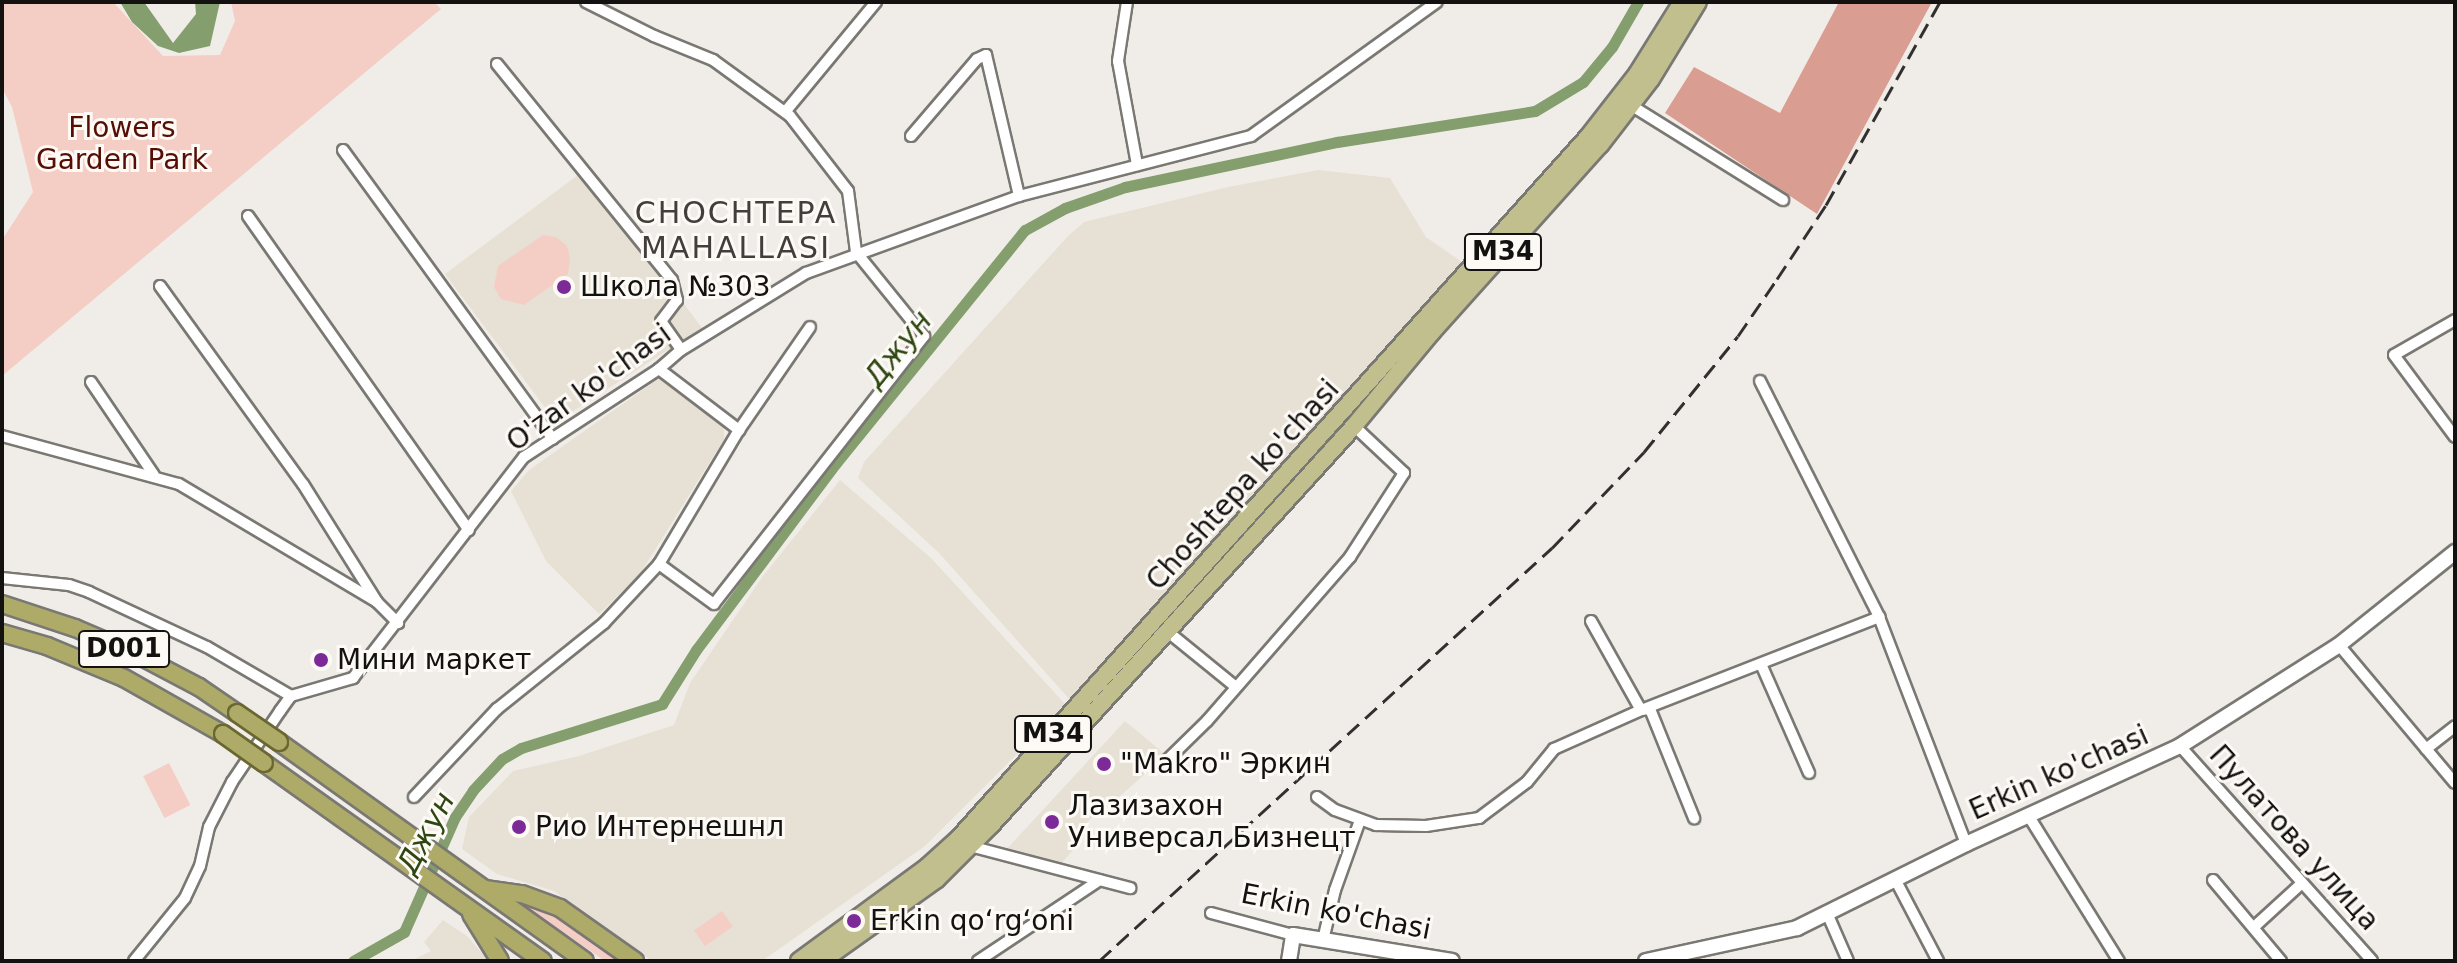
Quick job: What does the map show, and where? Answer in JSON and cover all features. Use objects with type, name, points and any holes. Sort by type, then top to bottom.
[{"type":"highway","name":"D001","points":[[2,604],[75,628],[138,655],[237,713],[483,889]]},
{"type":"highway","name":"D001","points":[[2,633],[47,646],[124,678],[223,734],[543,961]]},
{"type":"highway","points":[[483,889],[585,961]]},
{"type":"highway","points":[[483,889],[522,894],[560,908],[635,961]]},
{"type":"highway","points":[[468,909],[500,961]]},
{"type":"main road","name":"Choshtepa ko'chasi","points":[[799,961],[964,843],[1167,631],[1605,117],[1682,2]]},
{"type":"main road","name":"Choshtepa ko'chasi","points":[[822,961],[937,879],[964,843],[1288,486],[1354,426],[1632,106],[1698,2]]},
{"type":"main road","name":"Erkin ko'chasi","points":[[1646,961],[1797,928],[1966,844],[2180,746],[2339,645],[2455,552]]},
{"type":"main road","name":"Erkin ko'chasi","points":[[1293,935],[1452,961]]},
{"type":"main road","points":[[1289,961],[1293,935]]},
{"type":"street","points":[[586,2],[654,36],[713,60],[785,112],[848,191],[856,252],[924,336],[714,604],[659,564]]},
{"type":"street","points":[[785,112],[876,2]]},
{"type":"street","points":[[1127,2],[1118,61],[1137,165]]},
{"type":"street","name":"O'zar ko'chasi","points":[[291,696],[353,678],[524,457],[659,369],[681,350],[775,288],[856,252],[1019,196],[1251,136],[1437,2]]},
{"type":"street","points":[[911,136],[977,59],[986,55],[1019,196]]},
{"type":"street","points":[[497,64],[672,280],[677,300],[661,321],[681,350]]},
{"type":"street","points":[[1632,106],[1783,200]]},
{"type":"street","points":[[343,150],[553,439]]},
{"type":"street","points":[[248,216],[469,530]]},
{"type":"street","points":[[160,286],[303,484],[377,602],[398,623]]},
{"type":"street","points":[[2455,320],[2394,355],[2455,437]]},
{"type":"street","points":[[414,797],[497,709],[604,623],[659,564],[739,430],[810,327]]},
{"type":"street","points":[[659,369],[739,430]]},
{"type":"street","points":[[1760,381],[1879,617],[1966,844]]},
{"type":"street","points":[[91,382],[154,475]]},
{"type":"street","points":[[1161,766],[1236,687],[1350,557],[1404,473],[1354,426]]},
{"type":"street","points":[[2,436],[154,475],[203,495],[377,602]]},
{"type":"street","points":[[2,578],[69,585],[89,592],[207,647],[291,696],[232,782],[209,827],[200,866],[185,898],[134,961]]},
{"type":"street","points":[[1317,797],[1335,810],[1360,820],[1401,827],[1479,818],[1527,782],[1554,749],[1641,710],[1879,617]]},
{"type":"street","points":[[1591,621],[1641,710]]},
{"type":"street","points":[[1167,631],[1236,687]]},
{"type":"street","points":[[2339,645],[2455,783]]},
{"type":"street","points":[[1761,664],[1809,773]]},
{"type":"street","points":[[1641,710],[1650,709],[1694,818]]},
{"type":"street","points":[[2426,749],[2455,726]]},
{"type":"street","name":"Пулатова улица","points":[[2180,746],[2372,961]]},
{"type":"street","points":[[2028,815],[2119,961]]},
{"type":"street","points":[[1323,940],[1335,890],[1360,820]]},
{"type":"street","points":[[964,843],[1130,888]]},
{"type":"street","points":[[1895,879],[1938,961]]},
{"type":"street","points":[[978,961],[1100,880]]},
{"type":"street","points":[[2213,880],[2281,961]]},
{"type":"street","points":[[2254,927],[2302,883]]},
{"type":"street","name":"Erkin ko'chasi","points":[[1211,913],[1293,935]]},
{"type":"street","points":[[1827,913],[1848,961]]},
{"type":"shaded area","points":[[120,2],[144,2],[173,43],[196,14],[195,2],[220,2],[210,46],[179,53],[158,46],[132,22]]},
{"type":"shaded area","points":[[1839,2],[1932,2],[1817,214],[1665,113],[1694,67],[1780,113]]},
{"type":"shaded area","points":[[1318,170],[1390,178],[1426,237],[1469,267],[1277,467],[1071,701],[939,553],[858,478],[864,462],[1084,222],[1228,187]]},
{"type":"shaded area","name":"Школа №303","points":[[578,175],[637,241],[702,328],[556,422],[445,274]]},
{"type":"shaded area","points":[[661,377],[724,425],[724,439],[640,574],[599,614],[546,561],[511,491],[529,470]]},
{"type":"shaded area","points":[[840,480],[931,558],[1066,705],[925,846],[762,961],[652,961],[554,891],[497,874],[462,849],[469,817],[513,771],[579,756],[674,725],[690,683],[763,576]]},
{"type":"shaded area","points":[[1125,721],[1166,755],[1112,803],[1108,799],[1083,827],[1087,833],[1062,863],[1055,866],[1004,852]]},
{"type":"shaded area","points":[[443,920],[467,936],[489,961],[411,961],[431,951],[424,942]]},
{"type":"green space","name":"Flowers Garden Park","points":[[2,2],[113,2],[163,56],[220,55],[235,21],[231,2],[434,2],[441,9],[2,376],[2,240],[33,192],[12,107],[2,88]]},
{"type":"green space","points":[[543,235],[556,237],[567,246],[570,258],[568,274],[524,305],[501,299],[494,287],[498,266]]},
{"type":"green space","points":[[169,763],[190,805],[164,818],[143,776]]},
{"type":"green space","points":[[521,903],[557,918],[620,961],[605,961]]},
{"type":"green space","points":[[722,911],[733,927],[705,946],[694,931]]},
{"type":"waterway","name":"Джун","points":[[353,961],[404,932],[455,817],[473,790],[502,759],[521,748],[662,704],[696,650],[836,463],[1025,230],[1065,208],[1125,187],[1337,142],[1535,111],[1583,82],[1612,47],[1638,2]]},
{"type":"railway","points":[[1099,961],[1552,548],[1644,452],[1738,336],[1826,205],[1940,2]]},
{"type":"place","name":"Школа №303","points":[[564,287]]},
{"type":"place","name":"Мини маркет","points":[[321,660]]},
{"type":"place","name":"\"Makro\" Эркин","points":[[1104,764]]},
{"type":"place","name":"Лазизахон Универсал Бизнецт","points":[[1052,822]]},
{"type":"place","name":"Рио Интернешнл","points":[[519,827]]},
{"type":"place","name":"Erkin qoʻrgʻoni","points":[[854,921]]},
{"type":"district","name":"CHOCHTEPA MAHALLASI","points":[[736,230]]}]
